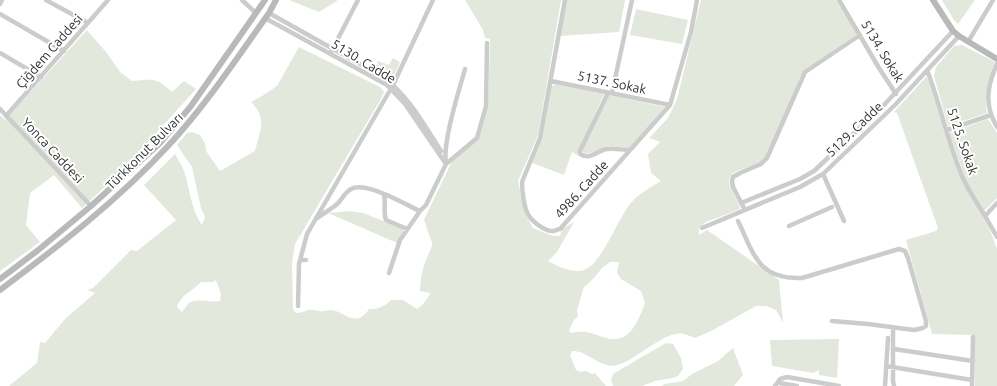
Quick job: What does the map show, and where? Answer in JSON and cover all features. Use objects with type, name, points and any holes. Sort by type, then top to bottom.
[{"type":"street","points":[[0,4],[2,0]]},
{"type":"street","points":[[46,0],[88,24]]},
{"type":"street","name":"Çiğdem Caddesi","points":[[6,116],[108,0]]},
{"type":"street","points":[[242,0],[256,13],[267,15]]},
{"type":"street","points":[[264,0],[274,3]]},
{"type":"street","name":"Türkkonut Bulvarı","points":[[0,279],[37,251],[141,162],[176,125],[191,106],[264,0]]},
{"type":"street","points":[[331,51],[358,0]]},
{"type":"street","points":[[298,306],[298,278],[304,243],[314,221],[392,87],[434,0]]},
{"type":"street","name":"4986. Cadde","points":[[565,0],[540,138],[522,182],[527,212],[530,218],[544,229],[552,231],[560,229],[670,105],[691,32],[697,0]]},
{"type":"street","points":[[630,150],[607,149],[592,155],[582,156],[580,154],[580,151],[610,93],[632,0]]},
{"type":"street","name":"5134. Sokak","points":[[839,0],[895,94],[900,99]]},
{"type":"street","points":[[933,0],[953,31],[968,42],[997,58]]},
{"type":"street","points":[[968,42],[993,0]]},
{"type":"street","name":"Türkkonut Bulvarı","points":[[0,290],[85,224],[144,171],[199,110],[274,3]]},
{"type":"street","points":[[0,14],[64,51]]},
{"type":"street","name":"5130. Cadde","points":[[267,15],[392,87],[408,100],[445,158]]},
{"type":"street","name":"5129. Cadde","points":[[741,203],[809,174],[861,128],[895,94],[953,31]]},
{"type":"street","points":[[745,210],[733,187],[733,177],[761,164],[767,158],[805,72],[860,35]]},
{"type":"street","name":"5129. Cadde","points":[[702,228],[800,187],[823,174],[900,99],[959,36]]},
{"type":"street","points":[[389,273],[400,240],[420,211],[426,205],[446,164],[476,138],[486,106],[487,43]]},
{"type":"street","points":[[0,53],[41,77]]},
{"type":"street","points":[[997,64],[988,94],[991,115],[997,127]]},
{"type":"street","points":[[446,164],[445,158],[448,136],[465,69]]},
{"type":"street","name":"5125. Sokak","points":[[927,70],[964,180],[997,237]]},
{"type":"street","name":"5137. Sokak","points":[[551,81],[670,105]]},
{"type":"street","name":"5130. Cadde","points":[[392,87],[446,164]]},
{"type":"street","name":"Yonca Caddesi","points":[[0,109],[91,206]]},
{"type":"street","points":[[947,130],[991,115]]},
{"type":"street","points":[[823,174],[844,221]]},
{"type":"street","points":[[314,221],[336,205],[351,189],[360,186],[420,211]]},
{"type":"street","points":[[384,195],[384,216],[386,220],[407,229]]},
{"type":"street","points":[[985,216],[997,203]]},
{"type":"street","points":[[789,226],[832,207]]},
{"type":"street","points":[[738,221],[760,264],[771,273],[786,276],[802,278],[900,249],[905,250],[926,324],[924,328],[917,330],[832,321]]},
{"type":"street","points":[[300,260],[306,260]]},
{"type":"street","points":[[893,327],[894,386]]},
{"type":"street","points":[[885,386],[888,338]]},
{"type":"street","points":[[972,386],[973,338]]},
{"type":"street","points":[[894,349],[973,361]]},
{"type":"street","points":[[886,366],[972,380]]},
{"type":"street","points":[[797,386],[777,385],[780,379],[787,378],[839,386]]},
{"type":"shaded area","points":[[289,0],[338,0],[319,12]]},
{"type":"shaded area","points":[[465,0],[561,0],[538,135],[518,181],[525,214],[533,228],[553,236],[560,236],[562,229],[574,222],[557,252],[548,261],[566,269],[582,271],[593,264],[599,257],[626,210],[634,200],[661,181],[651,173],[648,154],[660,142],[649,138],[668,118],[677,99],[701,0],[836,0],[857,34],[806,69],[801,75],[767,155],[760,163],[737,171],[730,177],[729,182],[732,192],[738,201],[740,208],[706,222],[699,228],[699,235],[707,230],[779,280],[783,323],[776,310],[766,306],[756,306],[711,331],[695,338],[684,334],[668,336],[626,362],[618,365],[606,365],[584,353],[572,351],[570,355],[576,370],[581,372],[586,371],[592,374],[595,373],[606,386],[9,386],[37,363],[40,342],[45,343],[65,319],[95,293],[87,290],[93,288],[131,250],[137,251],[176,220],[144,185],[175,154],[183,169],[195,213],[202,225],[205,217],[201,208],[192,167],[177,145],[187,133],[192,132],[200,135],[205,143],[206,151],[220,171],[255,151],[260,131],[261,119],[260,114],[251,102],[277,86],[299,47],[380,87],[384,92],[295,244],[292,263],[293,309],[296,313],[308,310],[330,310],[354,319],[364,315],[369,309],[381,307],[391,300],[403,300],[417,309],[425,302],[430,293],[420,291],[423,268],[432,246],[424,220],[452,161],[479,138],[488,106],[490,39],[485,38],[483,30]],"holes":[[[610,262],[619,262],[617,273],[621,279],[641,291],[645,303],[636,324],[627,335],[614,339],[585,332],[570,333],[569,330],[574,320],[578,316],[577,310],[584,287],[602,268]],[[216,280],[221,294],[220,301],[194,301],[188,304],[182,312],[177,307],[182,298],[201,282],[213,282]]]},
{"type":"shaded area","points":[[567,0],[625,0],[619,32],[560,36]]},
{"type":"shaded area","points":[[942,0],[975,0],[958,24]]},
{"type":"shaded area","points":[[636,9],[688,20],[682,44],[630,35]]},
{"type":"shaded area","points":[[87,30],[106,52],[120,72],[132,81],[158,81],[172,92],[184,81],[196,89],[121,172],[82,208],[54,175],[30,193],[26,225],[40,242],[0,271],[0,115],[5,120]]},
{"type":"shaded area","points":[[962,45],[995,62],[987,87],[987,113],[948,126],[934,76],[936,67],[954,46]]},
{"type":"shaded area","points":[[393,58],[400,62],[394,75],[375,67],[378,61],[389,65]]},
{"type":"shaded area","points":[[926,77],[931,82],[957,169],[989,228],[997,249],[997,386],[975,386],[975,338],[973,335],[932,334],[906,240],[936,231],[938,228],[897,113],[894,112]]},
{"type":"shaded area","points":[[555,84],[604,94],[577,155],[572,152],[564,175],[532,163],[543,134],[551,87]]},
{"type":"shaded area","points":[[609,95],[665,107],[630,148],[609,146],[596,152],[584,154],[582,151]]},
{"type":"shaded area","points":[[988,119],[997,133],[997,198],[984,211],[968,185],[949,133]]},
{"type":"shaded area","points":[[350,211],[363,213],[404,229],[397,243],[328,213]]},
{"type":"shaded area","points":[[839,339],[837,378],[819,375],[819,370],[813,373],[772,366],[770,340]]},
{"type":"shaded area","points":[[666,343],[673,344],[681,358],[683,369],[678,376],[655,381],[642,386],[613,386],[611,380],[613,374]]},
{"type":"shaded area","points":[[733,348],[743,375],[734,386],[661,386],[683,381],[692,374],[718,361]]}]
